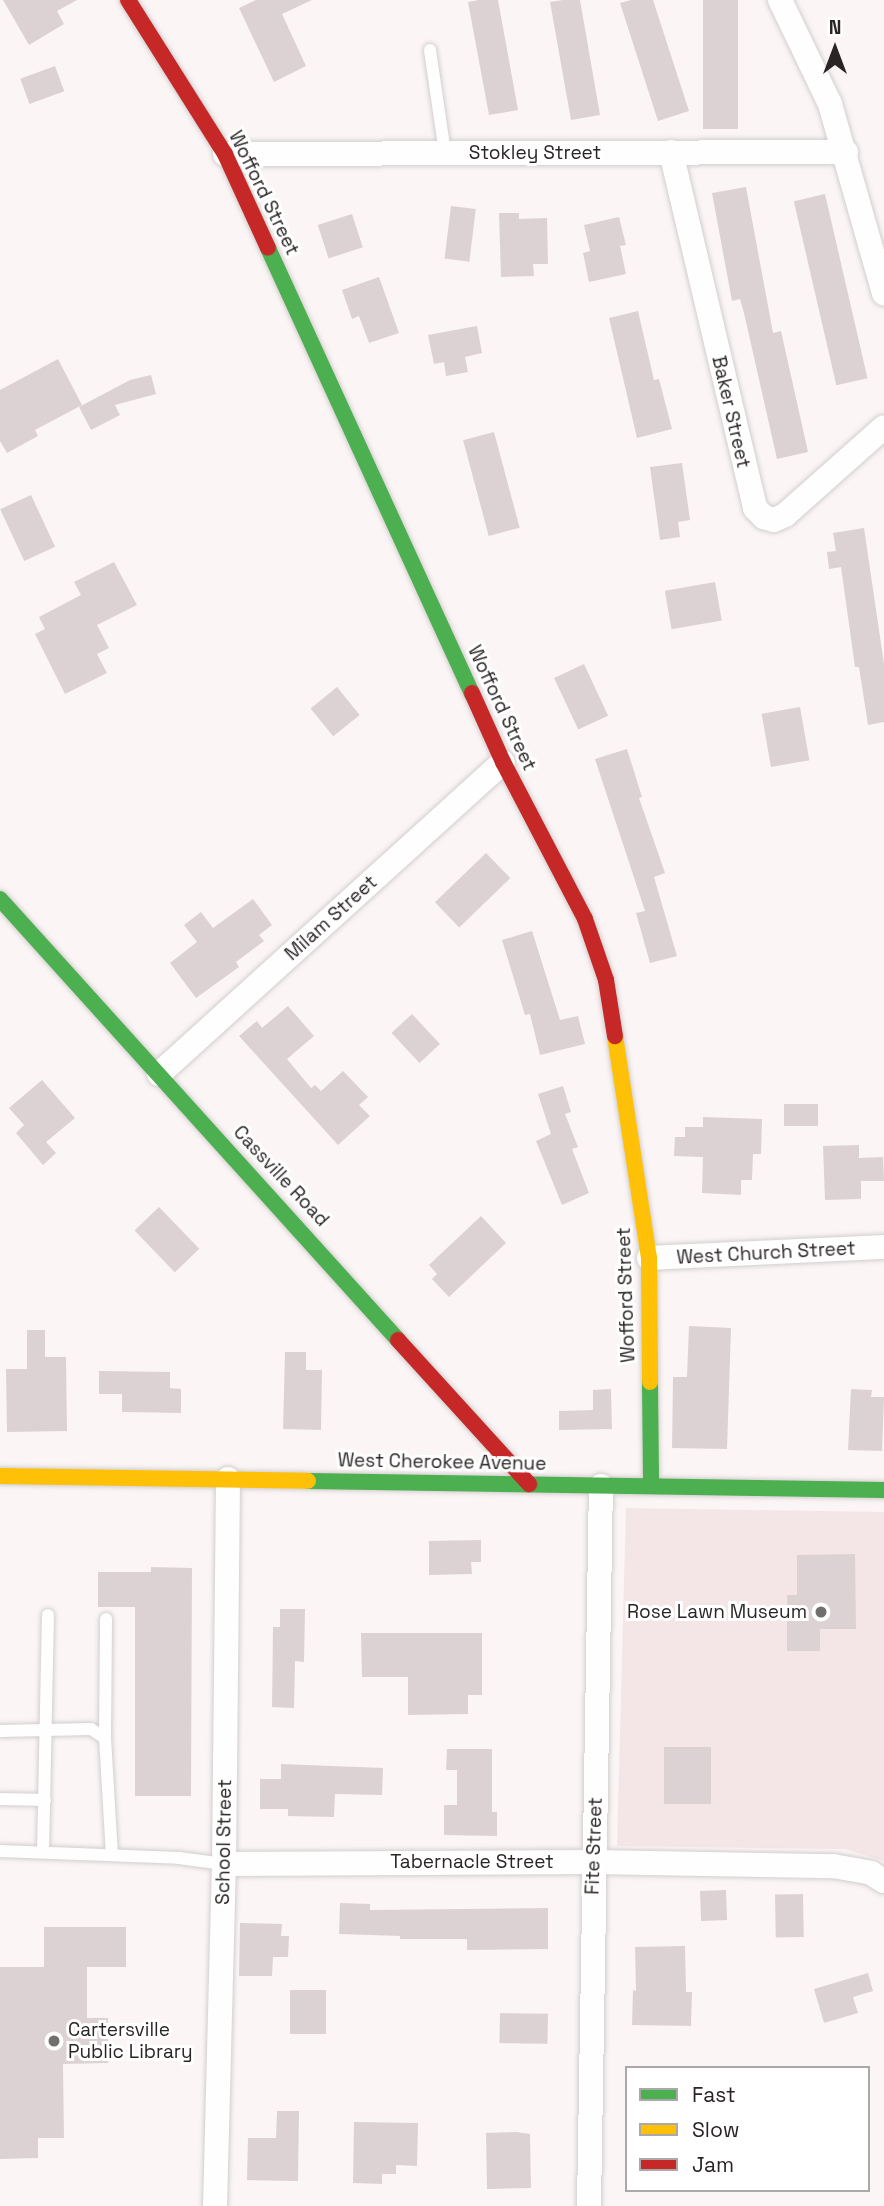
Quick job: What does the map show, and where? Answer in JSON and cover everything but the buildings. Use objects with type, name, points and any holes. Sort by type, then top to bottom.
[{"type":"main road","name":"Wofford Street","points":[[128,0],[225,154],[503,762],[585,919],[606,980],[649,1258],[651,1486]]},
{"type":"main road","name":"Cassville Road","points":[[0,898],[530,1484]]},
{"type":"main road","points":[[465,1412],[467,1444]]},
{"type":"main road","name":"West Cherokee Avenue","points":[[0,1476],[228,1479],[453,1477],[530,1484],[884,1490]]},
{"type":"street","points":[[780,0],[830,104],[846,152],[884,293]]},
{"type":"street","name":"Baker Street","points":[[671,152],[755,508],[764,517],[774,520],[785,515],[884,428]]},
{"type":"street","name":"Stokley Street","points":[[225,154],[846,152]]},
{"type":"street","name":"Milam Street","points":[[159,1074],[503,762]]},
{"type":"street","name":"West Church Street","points":[[649,1258],[884,1247]]},
{"type":"street","name":"School Street","points":[[215,2206],[224,1864],[228,1479]]},
{"type":"street","name":"Fite Street","points":[[589,2206],[601,1486]]},
{"type":"street","name":"Tabernacle Street","points":[[224,1864],[593,1861],[833,1866],[872,1873],[884,1881]]},
{"type":"lane","points":[[430,50],[445,153]]},
{"type":"lane","points":[[43,1852],[48,1730],[48,1615]]},
{"type":"lane","points":[[106,1619],[104,1738],[112,1855]]},
{"type":"lane","points":[[0,1731],[91,1729],[104,1738]]},
{"type":"lane","points":[[0,1799],[45,1800]]},
{"type":"lane","points":[[0,1851],[112,1855],[224,1864]]},
{"type":"shaded area","points":[[626,1508],[884,1512],[884,1861],[845,1849],[617,1846]]},
{"type":"traffic: fast","points":[[268,248],[472,693]]},
{"type":"traffic: fast","points":[[0,899],[398,1340]]},
{"type":"traffic: fast","points":[[650,1382],[651,1486]]},
{"type":"traffic: fast","points":[[308,1481],[884,1490]]},
{"type":"traffic: slow","points":[[615,1036],[649,1258],[650,1382]]},
{"type":"traffic: slow","points":[[0,1476],[308,1481]]},
{"type":"traffic: jam","points":[[128,0],[225,154],[268,248]]},
{"type":"traffic: jam","points":[[472,693],[503,762],[585,919],[606,980],[615,1036]]},
{"type":"traffic: jam","points":[[398,1340],[529,1484]]},
{"type":"place","name":"Rose Lawn Museum","points":[[821,1612]]},
{"type":"place","name":"Cartersville Public Library","points":[[54,2041]]}]
